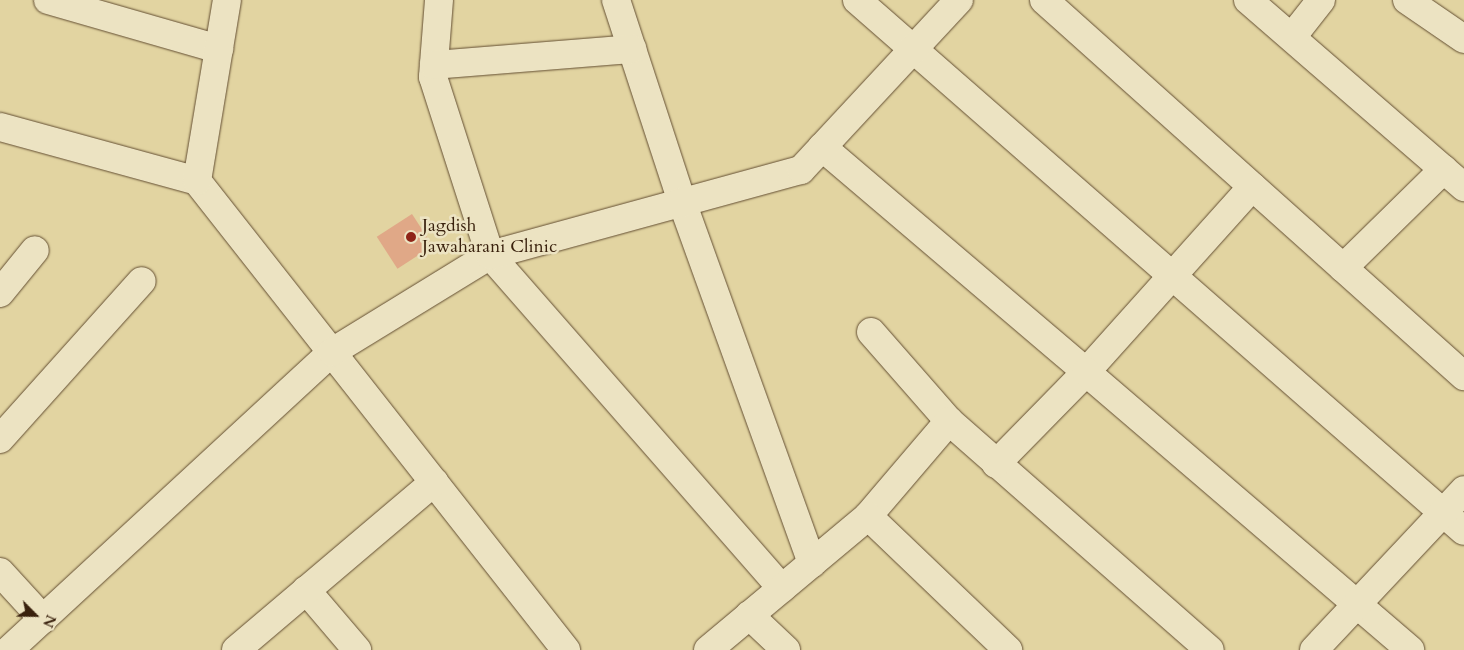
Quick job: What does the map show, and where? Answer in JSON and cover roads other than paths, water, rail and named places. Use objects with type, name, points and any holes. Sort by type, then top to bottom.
[{"type":"street","points":[[48,0],[83,5],[219,50]]},
{"type":"street","points":[[197,181],[227,0]]},
{"type":"street","points":[[439,0],[433,77],[490,255],[782,588]]},
{"type":"street","points":[[616,0],[682,202],[812,563]]},
{"type":"street","points":[[857,0],[1170,277],[1464,531]]},
{"type":"street","points":[[9,650],[332,352],[490,255],[800,170],[959,0]]},
{"type":"street","points":[[1044,0],[1464,376]]},
{"type":"street","points":[[1248,0],[1456,173],[1343,268]]},
{"type":"street","points":[[1292,38],[1321,0]]},
{"type":"street","points":[[1407,0],[1464,39]]},
{"type":"street","points":[[434,65],[632,49]]},
{"type":"street","points":[[0,127],[197,181],[566,650]]},
{"type":"street","points":[[822,147],[1410,650]]},
{"type":"street","points":[[996,464],[1086,372],[1252,186]]},
{"type":"street","points":[[0,293],[35,250]]},
{"type":"street","points":[[0,439],[142,282]]},
{"type":"street","points":[[871,332],[949,421],[1210,650]]},
{"type":"street","points":[[708,650],[868,516],[949,421]]},
{"type":"street","points":[[236,650],[434,482]]},
{"type":"street","points":[[1314,650],[1464,490]]},
{"type":"street","points":[[868,516],[1008,650]]},
{"type":"street","points":[[0,572],[43,619]]},
{"type":"street","points":[[306,590],[357,650]]},
{"type":"street","points":[[749,616],[786,650]]},
{"type":"place","name":"Jagdish Jawaharani Clinic","points":[[411,237]]}]
